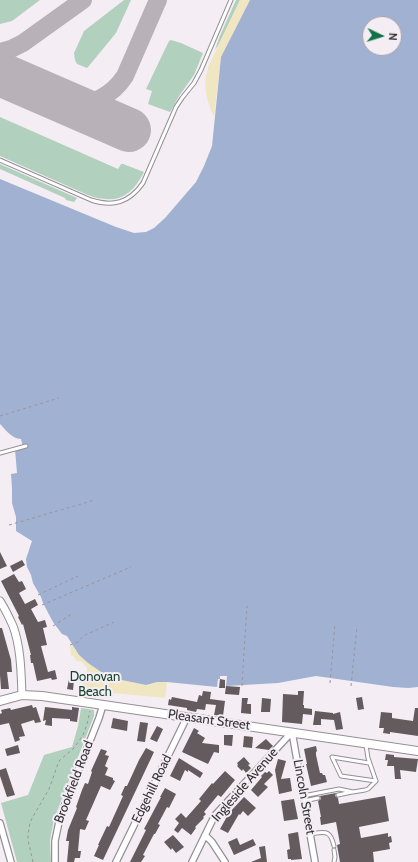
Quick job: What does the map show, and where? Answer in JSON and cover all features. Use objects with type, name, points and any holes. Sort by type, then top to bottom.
[{"type":"main road","name":"Pleasant Street","points":[[0,701],[22,695],[42,696],[418,751]]},
{"type":"street","points":[[0,601],[12,623],[17,639],[21,663],[22,695]]},
{"type":"street","name":"Brookfield Road","points":[[55,862],[55,841],[60,814],[103,705]]},
{"type":"street","name":"Edgehill Road","points":[[116,862],[187,717]]},
{"type":"street","name":"Lincoln Street","points":[[292,732],[315,862]]},
{"type":"street","name":"Ingleside Avenue","points":[[192,862],[216,814],[292,732]]},
{"type":"street","points":[[0,823],[11,862]]},
{"type":"street","points":[[205,835],[212,842],[225,862]]},
{"type":"lane","points":[[0,160],[100,203],[115,203],[130,197],[140,187],[145,179],[176,107],[194,83],[201,70],[231,0]]},
{"type":"lane","points":[[0,453],[26,446]]},
{"type":"lane","points":[[366,743],[367,755],[376,781]]},
{"type":"lane","points":[[369,762],[332,757],[341,776],[376,781]]},
{"type":"lane","points":[[338,795],[367,789],[376,781]]},
{"type":"lane","points":[[304,798],[339,789],[356,792]]},
{"type":"lane","points":[[304,798],[318,798]]},
{"type":"lane","points":[[310,834],[321,832],[327,833],[331,836],[334,848],[334,862]]},
{"type":"path","points":[[0,416],[59,398]]},
{"type":"path","points":[[9,525],[95,500]]},
{"type":"path","points":[[42,605],[131,567]]},
{"type":"path","points":[[38,595],[78,576]]},
{"type":"path","points":[[242,686],[247,606]]},
{"type":"path","points":[[53,626],[73,613]]},
{"type":"path","points":[[70,645],[78,642],[83,636],[114,622]]},
{"type":"path","points":[[330,683],[335,624]]},
{"type":"path","points":[[351,686],[357,626]]},
{"type":"path","points":[[33,862],[28,840],[30,822],[49,789],[59,761],[74,748],[88,724],[90,709]]},
{"type":"green space","points":[[0,0],[40,0],[12,21],[0,24]]},
{"type":"green space","points":[[124,0],[131,0],[116,33],[87,68],[77,64],[74,53],[84,31]]},
{"type":"green space","points":[[236,0],[240,0],[215,50],[219,38]]},
{"type":"green space","points":[[171,40],[203,53],[194,75],[170,112],[148,104],[152,91],[146,89],[169,41]]},
{"type":"green space","points":[[0,117],[118,169],[121,164],[123,164],[144,172],[134,188],[121,197],[106,199],[88,195],[0,156]]},
{"type":"green space","points":[[0,164],[77,198],[74,202],[66,200],[65,198],[0,169]]},
{"type":"green space","points":[[81,708],[94,710],[94,716],[54,819],[50,840],[51,862],[17,862],[1,803],[28,795],[44,755],[72,747]]},
{"type":"sand","points":[[240,0],[250,0],[221,57],[214,117],[209,104],[205,85],[207,72]]},
{"type":"sand","name":"Donovan Beach","points":[[73,645],[79,655],[88,663],[109,676],[146,685],[157,682],[167,682],[165,698],[92,691],[85,688],[82,681],[87,672],[87,668],[82,662],[77,661],[73,656],[71,656],[70,646]]},
{"type":"water","points":[[250,0],[418,0],[418,687],[393,687],[316,676],[278,683],[226,686],[227,676],[220,676],[217,687],[167,682],[157,682],[146,685],[117,679],[104,674],[79,655],[67,636],[62,634],[53,622],[33,583],[27,567],[26,559],[32,541],[16,531],[16,517],[12,503],[11,474],[17,473],[15,449],[23,447],[21,439],[12,436],[0,424],[0,179],[116,227],[134,233],[146,232],[154,228],[165,218],[196,182],[212,146],[221,57]]},
{"type":"building","points":[[0,552],[7,566],[0,569]]},
{"type":"building","points":[[22,560],[25,565],[13,572],[10,566]]},
{"type":"building","points":[[14,574],[19,582],[22,581],[26,589],[19,593],[25,604],[35,599],[38,605],[31,609],[38,622],[45,620],[47,627],[43,628],[47,645],[41,646],[48,672],[55,670],[57,679],[52,680],[51,678],[37,681],[33,663],[31,663],[31,655],[23,624],[22,625],[1,581]]},
{"type":"building","points":[[0,628],[2,628],[11,660],[12,672],[7,672],[9,689],[1,689]]},
{"type":"building","points":[[69,679],[74,680],[73,690],[67,689]]},
{"type":"building","points":[[220,679],[225,680],[225,688],[219,688]]},
{"type":"building","points":[[226,686],[240,687],[239,695],[225,694]]},
{"type":"building","points":[[203,691],[211,692],[210,699],[225,701],[223,716],[214,715],[216,705],[206,704],[205,710],[197,709],[196,712],[187,710],[187,708],[168,705],[169,699],[171,700],[172,697],[197,702],[199,695],[202,696]]},
{"type":"building","points":[[298,691],[304,691],[304,708],[312,709],[312,715],[303,714],[302,724],[282,722],[283,694],[298,695]]},
{"type":"building","points":[[362,697],[364,709],[358,710],[356,698]]},
{"type":"building","points":[[242,698],[248,698],[247,704],[251,704],[251,714],[241,713]]},
{"type":"building","points":[[262,698],[271,699],[270,712],[261,712]]},
{"type":"building","points":[[32,705],[33,708],[36,707],[41,722],[35,723],[34,720],[21,724],[25,736],[19,737],[20,740],[15,742],[9,723],[0,725],[1,710],[10,708],[11,710]]},
{"type":"building","points":[[45,707],[72,710],[72,707],[79,708],[77,722],[70,721],[70,719],[52,718],[52,726],[45,725],[46,720],[43,721]]},
{"type":"building","points":[[415,708],[418,708],[418,736],[390,732],[390,734],[383,733],[384,728],[379,728],[381,712],[392,713],[392,718],[413,721]]},
{"type":"building","points":[[315,711],[333,714],[340,712],[343,729],[336,730],[334,720],[321,719],[321,725],[313,725]]},
{"type":"building","points":[[113,718],[128,721],[127,731],[111,728]]},
{"type":"building","points":[[140,722],[148,723],[145,742],[137,741]]},
{"type":"building","points":[[157,726],[163,729],[157,742],[150,739]]},
{"type":"building","points":[[194,728],[199,731],[197,733],[205,738],[202,743],[219,745],[219,753],[214,752],[208,764],[182,752]]},
{"type":"building","points":[[224,735],[233,735],[232,746],[224,745]]},
{"type":"building","points":[[244,736],[253,737],[252,748],[243,747]]},
{"type":"building","points":[[266,739],[273,746],[269,750],[255,748]]},
{"type":"building","points":[[18,745],[20,753],[7,756],[5,749]]},
{"type":"building","points":[[316,746],[316,755],[320,773],[325,775],[327,782],[311,786],[304,749]]},
{"type":"building","points":[[146,748],[154,752],[103,860],[94,856],[98,845],[107,826],[109,827],[123,796],[121,795],[125,786],[127,786]]},
{"type":"building","points":[[101,749],[107,751],[105,755],[109,756],[105,766],[108,768],[105,775],[113,778],[115,781],[110,790],[101,786],[86,820],[89,821],[85,830],[80,829],[78,851],[81,851],[80,858],[75,858],[74,862],[67,862],[69,841],[66,841],[68,830],[77,808],[76,807],[82,790],[85,783],[88,784],[91,771]]},
{"type":"building","points":[[386,754],[394,755],[394,757],[418,759],[416,772],[400,770],[401,779],[395,779],[394,766],[387,766],[388,760],[385,760]]},
{"type":"building","points":[[244,757],[250,764],[248,765],[251,768],[246,773],[243,769],[242,771],[237,766],[237,763]]},
{"type":"building","points":[[179,758],[203,773],[200,778],[188,770],[188,772],[185,770],[180,781],[170,776]]},
{"type":"building","points":[[278,759],[286,761],[281,779],[290,778],[292,791],[279,794],[275,770]]},
{"type":"building","points":[[6,768],[15,795],[7,797],[0,776],[0,770]]},
{"type":"building","points":[[225,771],[235,780],[221,797],[218,795],[204,812],[206,814],[203,817],[204,818],[195,827],[196,828],[191,835],[182,828],[178,833],[174,830],[179,823],[175,819],[181,813],[186,818],[201,801],[199,799],[212,783],[213,784]]},
{"type":"building","points":[[269,771],[273,775],[264,784],[268,787],[258,797],[251,790],[262,777],[261,776],[265,772],[267,773]]},
{"type":"building","points":[[165,788],[176,794],[169,808],[167,807],[158,824],[160,825],[143,855],[145,856],[141,862],[130,862],[146,830],[144,829]]},
{"type":"building","points":[[336,793],[335,796],[338,798],[339,804],[385,796],[389,821],[359,827],[361,838],[388,833],[388,837],[391,836],[392,842],[389,843],[390,849],[373,852],[374,862],[340,862],[337,845],[340,844],[336,822],[321,825],[318,801],[321,799],[320,796]]},
{"type":"building","points":[[244,797],[256,808],[248,816],[243,811],[240,815],[239,814],[228,833],[220,829],[229,813]]},
{"type":"building","points":[[294,799],[298,819],[284,821],[281,801]]},
{"type":"building","points":[[298,832],[302,859],[291,860],[288,859],[287,850],[290,849],[288,834]]},
{"type":"building","points":[[173,835],[184,847],[176,853],[164,842]]},
{"type":"building","points":[[237,838],[240,845],[253,839],[256,845],[234,855],[228,842]]},
{"type":"building","points":[[265,846],[267,862],[251,862],[261,858],[259,847]]},
{"type":"taxiway","points":[[0,52],[11,49],[23,43],[83,0]]},
{"type":"taxiway","points":[[49,95],[70,103],[78,104],[87,103],[102,98],[115,88],[125,76],[158,0]]},
{"type":"runway","points":[[0,74],[129,130]]}]
